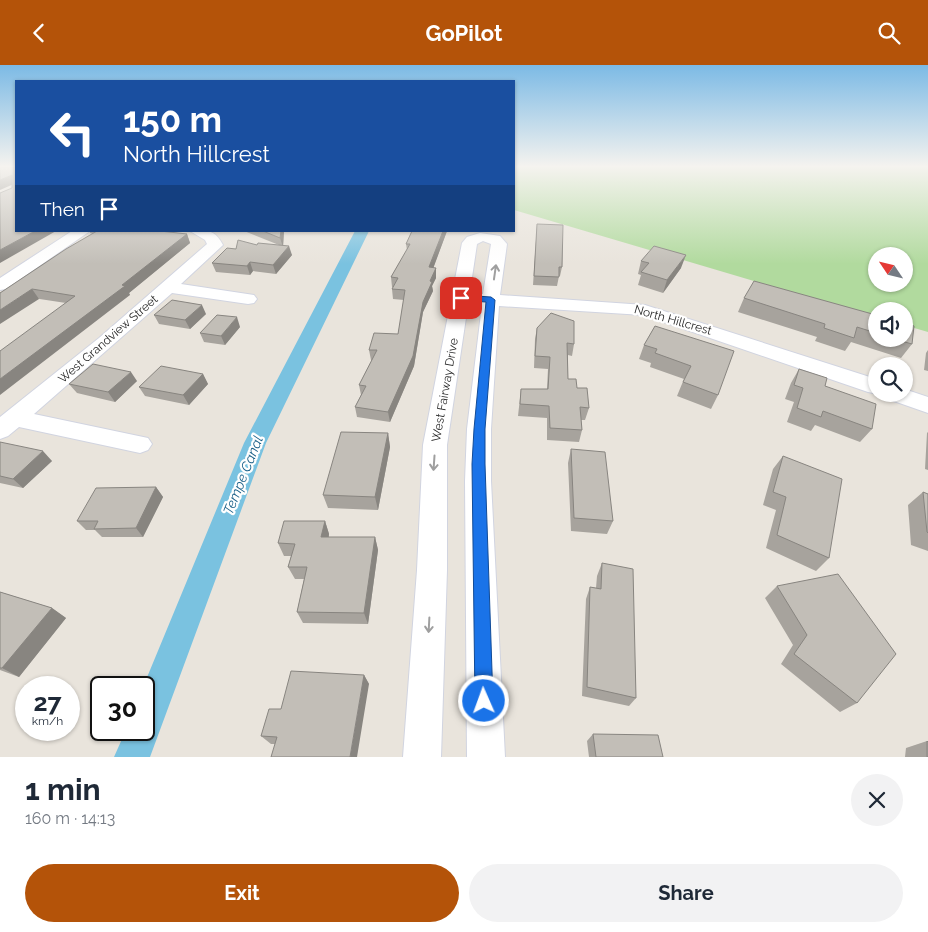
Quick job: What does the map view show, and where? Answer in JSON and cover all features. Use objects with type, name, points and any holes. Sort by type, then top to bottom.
[{"type":"street","points":[[0,285],[81,232]]},
{"type":"street","name":"West Grandview Street","points":[[8,424],[215,245],[211,237],[199,232]]},
{"type":"street","name":"West Fairway Drive","points":[[422,757],[432,570],[435,445],[470,243],[477,238],[486,237],[498,241],[499,244],[491,300],[480,429],[478,481],[486,757]]},
{"type":"street","points":[[168,287],[248,299]]},
{"type":"street","name":"North Hillcrest","points":[[461,298],[645,310],[868,384]]},
{"type":"street","points":[[913,400],[928,405]]},
{"type":"street","points":[[8,424],[140,444]]},
{"type":"green space","points":[[515,199],[928,199],[928,332],[913,328],[913,302],[868,302],[868,315],[515,210]]},
{"type":"building","points":[[0,199],[15,199],[15,232],[33,232],[0,250]]},
{"type":"building","points":[[537,224],[563,225],[562,267],[559,267],[559,277],[534,276]]},
{"type":"building","points":[[95,232],[169,232],[187,234],[122,285],[125,286],[0,379],[0,351],[75,296],[32,289],[0,310],[0,293]]},
{"type":"building","points":[[265,232],[281,232],[280,238]]},
{"type":"building","points":[[412,232],[443,232],[429,267],[436,268],[423,302],[413,356],[388,412],[355,407],[366,386],[359,385],[377,350],[369,350],[374,333],[398,334],[405,290],[392,289],[398,278],[391,277],[410,244],[406,244]]},
{"type":"building","points":[[238,240],[257,245],[258,243],[289,246],[273,265],[250,262],[247,266],[212,263],[227,248],[236,249]]},
{"type":"building","points":[[654,246],[686,255],[667,280],[641,272],[649,263],[641,261]]},
{"type":"building","points":[[754,281],[868,313],[868,330],[857,327],[854,338],[824,328],[825,324],[744,298]]},
{"type":"building","points":[[172,300],[202,305],[185,320],[154,315]]},
{"type":"building","points":[[551,313],[574,321],[574,344],[567,343],[568,379],[576,379],[577,388],[587,388],[589,408],[580,407],[582,430],[550,428],[549,406],[520,404],[521,389],[548,389],[550,357],[535,356],[537,328]]},
{"type":"building","points":[[217,315],[237,317],[221,336],[200,333]]},
{"type":"building","points":[[655,326],[734,351],[718,395],[683,382],[691,366],[655,353],[657,349],[644,345]]},
{"type":"building","points":[[93,364],[131,372],[108,392],[69,384]]},
{"type":"building","points":[[161,366],[203,374],[183,395],[139,387]]},
{"type":"building","points":[[799,369],[827,378],[825,386],[876,404],[872,429],[823,411],[821,417],[797,408],[803,388],[794,385]]},
{"type":"building","points":[[341,432],[388,433],[375,497],[323,495]]},
{"type":"building","points":[[0,442],[43,451],[13,479],[0,476]]},
{"type":"building","points":[[571,449],[605,452],[613,521],[574,518]]},
{"type":"building","points":[[783,456],[842,479],[829,558],[777,535],[786,497],[773,492]]},
{"type":"building","points":[[156,487],[136,528],[94,529],[98,521],[77,521],[96,488]]},
{"type":"building","points":[[923,492],[928,494],[928,533],[927,532]]},
{"type":"building","points":[[284,521],[325,521],[321,537],[375,537],[364,613],[297,612],[307,567],[288,567],[295,544],[278,543]]},
{"type":"building","points":[[602,563],[633,569],[636,698],[587,687],[590,587],[601,589]]},
{"type":"building","points":[[838,574],[896,654],[857,703],[794,654],[807,635],[777,586]]},
{"type":"building","points":[[0,592],[52,608],[2,668],[0,668]]},
{"type":"building","points":[[291,671],[364,675],[350,757],[271,757],[277,737],[261,736],[269,709],[281,709]]},
{"type":"building","points":[[593,734],[658,735],[663,757],[596,757]]},
{"type":"waterway","name":"Tempe Canal","points":[[155,699],[255,443],[361,232]]},
{"type":"waterway","name":"Tempe Canal","points":[[132,757],[139,741]]},
{"type":"route","points":[[461,298],[491,300],[480,429],[478,481],[484,701]]}]
